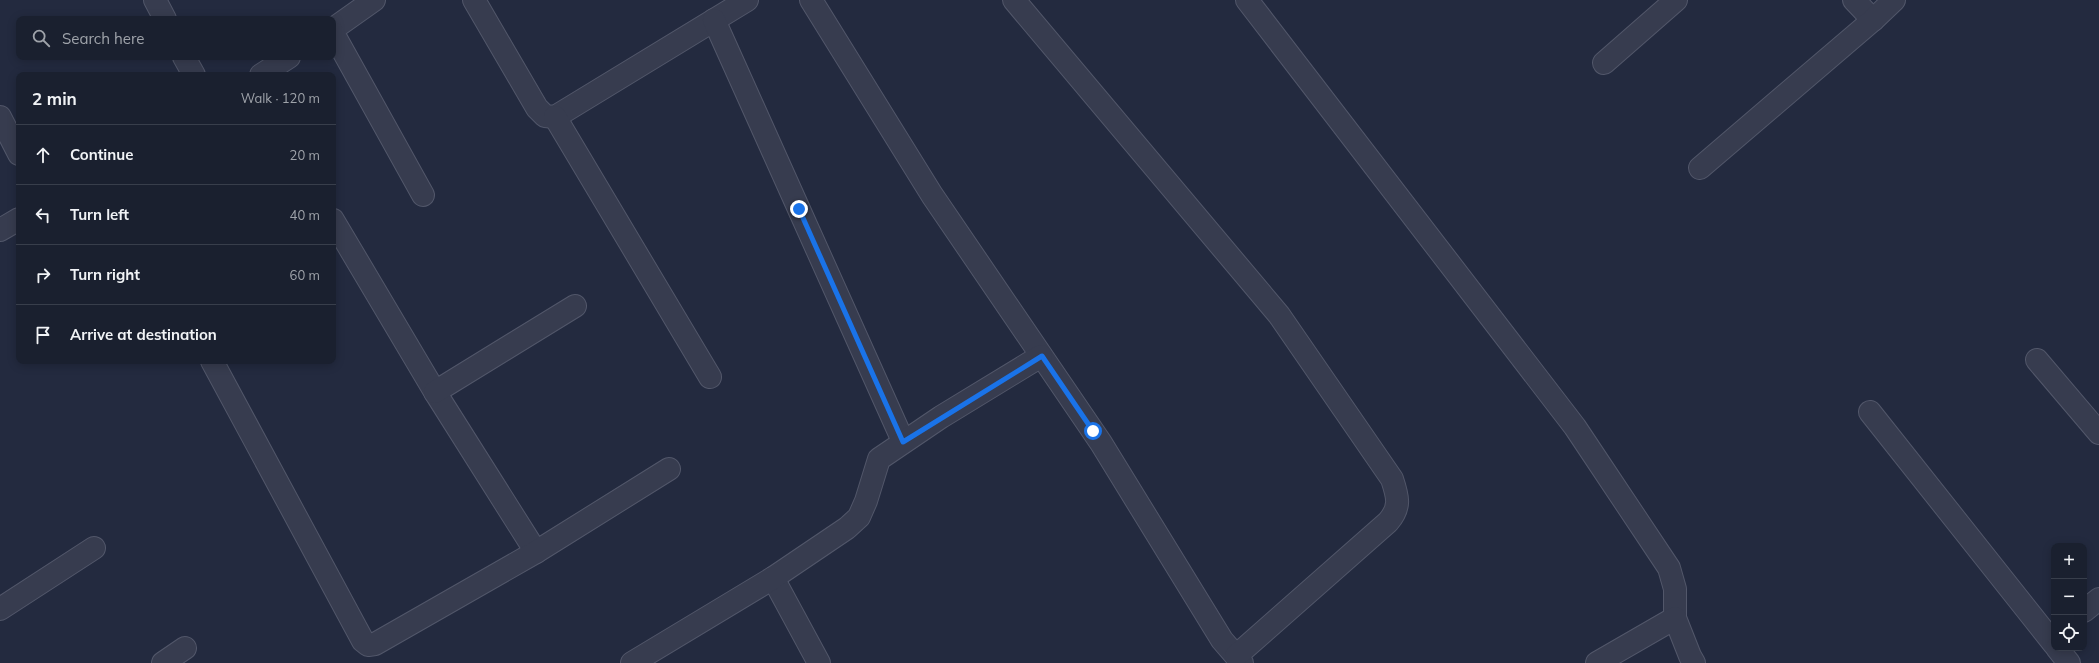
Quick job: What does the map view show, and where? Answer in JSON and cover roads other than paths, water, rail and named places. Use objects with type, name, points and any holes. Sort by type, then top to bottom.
[{"type":"street","points":[[155,0],[163,16]]},
{"type":"street","points":[[336,26],[352,7],[374,0]]},
{"type":"street","points":[[474,0],[537,108],[545,116],[555,116],[746,0]]},
{"type":"street","points":[[811,0],[932,196],[1102,443],[1222,640],[1239,660],[1396,513],[1397,496],[1392,479],[1279,315],[1014,0]]},
{"type":"street","points":[[1247,0],[1575,427],[1669,568],[1675,589],[1675,618],[1694,663]]},
{"type":"street","points":[[1604,63],[1676,0]]},
{"type":"street","points":[[1854,0],[1873,20]]},
{"type":"street","points":[[1700,168],[1873,20],[1894,0]]},
{"type":"street","points":[[714,20],[903,442]]},
{"type":"street","points":[[336,38],[423,195]]},
{"type":"street","points":[[186,60],[192,72]]},
{"type":"street","points":[[266,72],[284,60]]},
{"type":"street","points":[[555,116],[710,377]]},
{"type":"street","points":[[0,117],[16,148]]},
{"type":"street","points":[[0,230],[16,221]]},
{"type":"street","points":[[336,225],[436,392],[536,552]]},
{"type":"street","points":[[436,392],[575,306]]},
{"type":"street","points":[[632,663],[773,578],[847,528],[859,517],[866,501],[879,460],[903,442],[1042,356]]},
{"type":"street","points":[[2038,360],[2099,433]]},
{"type":"street","points":[[214,364],[363,641],[368,645],[375,644],[536,552],[669,469]]},
{"type":"street","points":[[1870,412],[2051,637]]},
{"type":"street","points":[[0,609],[94,548]]},
{"type":"street","points":[[773,578],[819,663]]},
{"type":"street","points":[[2087,609],[2099,599]]},
{"type":"street","points":[[1597,663],[1675,618]]},
{"type":"street","points":[[163,663],[185,648]]},
{"type":"street","points":[[2061,651],[2069,663]]}]
